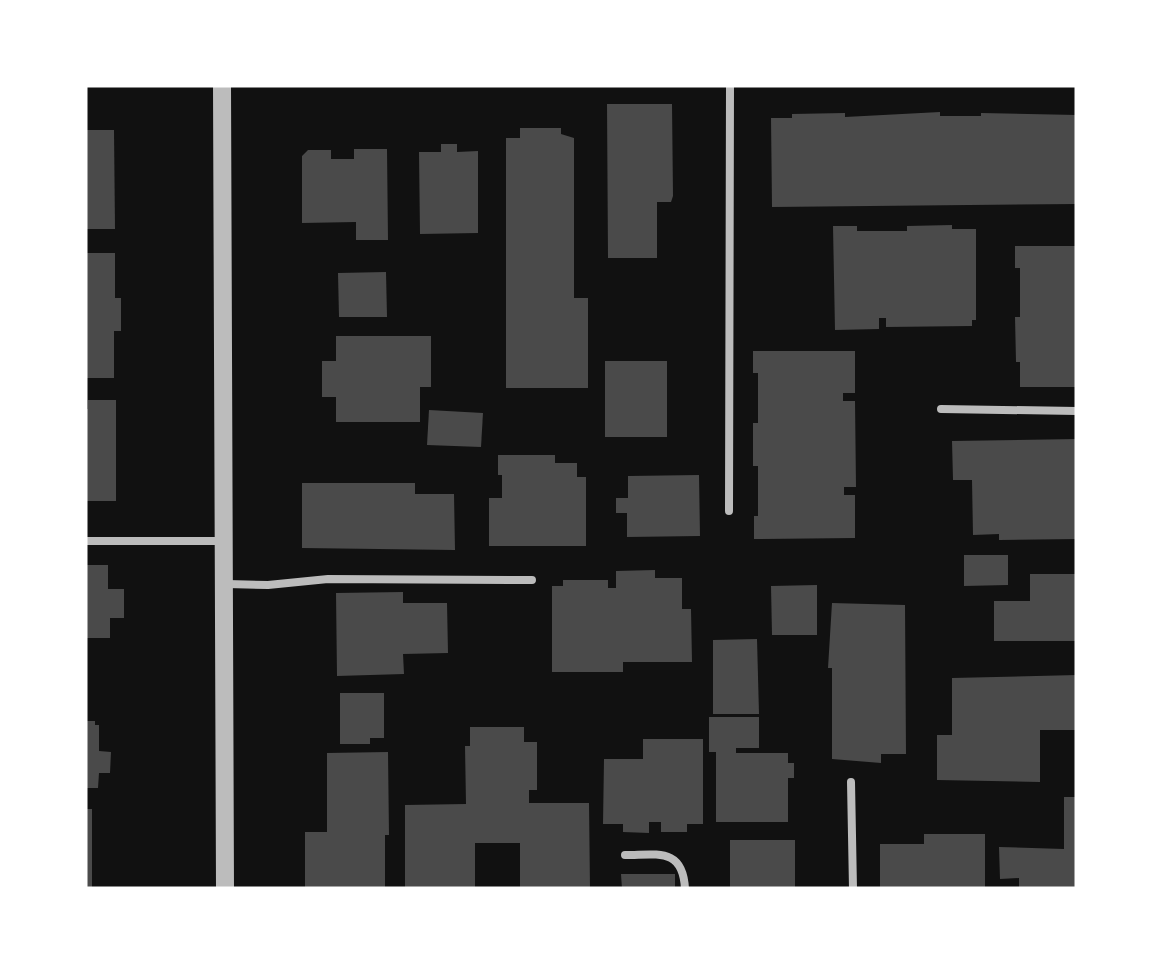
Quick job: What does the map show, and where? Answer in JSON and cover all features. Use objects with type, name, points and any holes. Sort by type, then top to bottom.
[{"type":"street","points":[[222,85],[225,889]]},
{"type":"lane","points":[[729,511],[730,85]]},
{"type":"lane","points":[[941,410],[1077,411]]},
{"type":"lane","points":[[85,541],[222,541]]},
{"type":"lane","points":[[222,584],[268,585],[328,579],[532,580]]},
{"type":"lane","points":[[851,782],[853,889]]},
{"type":"lane","points":[[625,856],[663,855],[675,860],[684,870],[684,889]]},
{"type":"building","points":[[607,104],[672,104],[673,196],[671,202],[657,202],[657,258],[608,258]]},
{"type":"building","points":[[940,112],[940,116],[1077,115],[1077,204],[772,207],[771,118],[792,118],[792,114],[845,113],[845,117]]},
{"type":"building","points":[[520,128],[561,128],[561,134],[574,138],[574,298],[588,298],[588,388],[506,388],[506,138],[520,138]]},
{"type":"building","points":[[85,130],[114,130],[115,229],[86,229]]},
{"type":"building","points":[[441,144],[457,144],[457,152],[478,151],[478,233],[420,234],[419,152],[441,152]]},
{"type":"building","points":[[354,149],[387,149],[388,240],[356,240],[356,222],[302,223],[302,156],[308,150],[331,150],[331,159],[354,159]]},
{"type":"building","points":[[952,225],[952,229],[976,229],[976,320],[972,320],[972,326],[886,327],[886,318],[879,318],[879,329],[835,330],[833,226],[857,226],[857,231],[907,231],[907,226]]},
{"type":"building","points":[[1015,246],[1077,246],[1077,387],[1020,387],[1015,317],[1020,317],[1020,268],[1015,268]]},
{"type":"building","points":[[85,253],[115,253],[115,298],[121,298],[121,331],[114,331],[114,378],[85,378]]},
{"type":"building","points":[[386,272],[387,317],[339,317],[338,273]]},
{"type":"building","points":[[336,336],[431,336],[431,387],[420,387],[420,422],[336,422],[336,397],[322,397],[322,361],[336,361]]},
{"type":"building","points":[[753,351],[855,351],[855,393],[843,393],[843,401],[855,401],[856,487],[844,487],[844,495],[855,495],[855,538],[754,539],[758,466],[753,466],[753,423],[758,423],[758,373],[753,373]]},
{"type":"building","points":[[605,361],[667,361],[667,437],[605,437]]},
{"type":"building","points":[[88,400],[116,400],[116,501],[85,501]]},
{"type":"building","points":[[429,410],[483,413],[481,447],[427,445]]},
{"type":"building","points":[[1077,439],[1077,539],[999,540],[999,534],[973,535],[972,480],[953,480],[952,441]]},
{"type":"building","points":[[498,455],[555,455],[555,463],[577,463],[577,477],[586,477],[586,546],[489,546],[489,498],[502,498]]},
{"type":"building","points":[[699,475],[700,536],[627,537],[627,513],[616,513],[616,498],[628,498],[628,476]]},
{"type":"building","points":[[302,483],[415,483],[415,494],[454,494],[455,550],[302,548]]},
{"type":"building","points":[[964,555],[1008,555],[1008,585],[964,586]]},
{"type":"building","points":[[85,565],[108,565],[108,589],[124,589],[124,618],[110,618],[110,638],[85,638]]},
{"type":"building","points":[[655,570],[655,578],[682,578],[682,609],[691,609],[692,662],[623,662],[623,672],[552,672],[552,586],[563,586],[563,580],[608,580],[608,588],[616,588],[616,571]]},
{"type":"building","points":[[1030,574],[1077,574],[1077,641],[994,641],[994,601],[1030,601]]},
{"type":"building","points":[[817,585],[817,635],[772,635],[771,586]]},
{"type":"building","points":[[403,592],[403,603],[447,603],[448,653],[403,654],[404,674],[337,676],[336,593]]},
{"type":"building","points":[[832,603],[905,605],[906,754],[881,754],[881,763],[832,759],[832,668],[828,668]]},
{"type":"building","points":[[757,639],[759,714],[713,714],[713,640]]},
{"type":"building","points":[[1077,675],[1077,730],[1040,730],[1040,782],[937,780],[937,735],[952,735],[952,678]]},
{"type":"building","points":[[340,693],[384,693],[384,738],[370,738],[370,744],[340,744]]},
{"type":"building","points":[[709,717],[759,717],[759,748],[736,748],[736,753],[788,753],[788,763],[794,763],[794,778],[788,778],[788,822],[716,822],[716,752],[709,752]]},
{"type":"building","points":[[85,721],[99,725],[99,751],[111,752],[110,773],[99,773],[98,788],[85,788]]},
{"type":"building","points":[[470,727],[524,727],[524,742],[537,742],[537,790],[529,790],[529,803],[589,803],[590,889],[520,889],[520,843],[475,843],[475,889],[405,889],[405,805],[466,804],[465,746],[470,746]]},
{"type":"building","points":[[643,739],[703,739],[703,824],[687,824],[687,832],[661,832],[661,822],[649,822],[649,833],[623,832],[623,824],[603,824],[604,759],[643,759]]},
{"type":"building","points":[[388,752],[385,889],[305,889],[305,832],[327,832],[327,753]]},
{"type":"building","points":[[1064,797],[1077,797],[1077,889],[1019,889],[1019,878],[1000,879],[999,847],[1064,849]]},
{"type":"building","points":[[85,809],[92,809],[92,889],[85,889]]},
{"type":"building","points":[[924,834],[985,834],[985,889],[880,889],[880,844],[924,844]]},
{"type":"building","points":[[730,840],[795,840],[795,889],[730,889]]},
{"type":"building","points":[[621,874],[675,874],[675,889],[622,889]]}]
